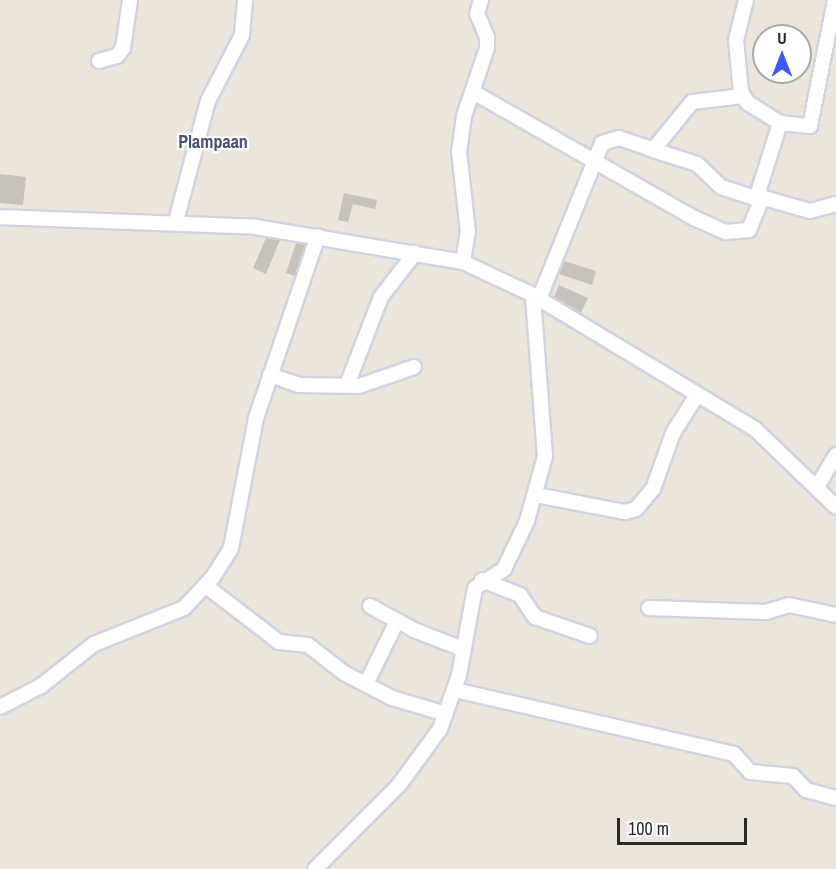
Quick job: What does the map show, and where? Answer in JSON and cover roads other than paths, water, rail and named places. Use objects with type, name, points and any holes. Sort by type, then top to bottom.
[{"type":"street","points":[[99,61],[117,56],[123,48],[130,0]]},
{"type":"street","points":[[176,221],[208,100],[242,35],[245,0]]},
{"type":"street","points":[[463,262],[468,232],[459,152],[488,40],[477,14],[481,0]]},
{"type":"street","points":[[743,96],[736,40],[746,0]]},
{"type":"street","points":[[653,150],[692,102],[743,96],[780,123],[810,126],[835,0]]},
{"type":"street","points":[[473,92],[726,232],[749,230],[760,200],[757,188],[780,123]]},
{"type":"street","points":[[315,869],[399,785],[446,714],[455,690],[464,649],[472,594],[482,580],[500,574],[509,563],[536,495],[546,436],[536,297],[594,160],[609,138],[697,164],[721,187],[760,200],[810,211],[836,204]]},
{"type":"street","points":[[0,217],[176,221],[318,236],[463,262],[536,297],[755,429],[818,485],[836,507]]},
{"type":"street","points":[[0,707],[41,686],[94,644],[184,608],[206,586],[231,548],[270,375],[318,236]]},
{"type":"street","points":[[346,385],[381,297],[415,253]]},
{"type":"street","points":[[270,375],[299,385],[359,386],[414,367]]},
{"type":"street","points":[[536,495],[625,512],[636,509],[653,489],[673,433],[697,395]]},
{"type":"street","points":[[818,485],[836,455]]},
{"type":"street","points":[[482,580],[520,595],[535,617],[590,636]]},
{"type":"street","points":[[206,586],[279,642],[308,645],[345,673],[367,682],[392,698],[446,714]]},
{"type":"street","points":[[649,608],[766,612],[789,605],[836,615]]},
{"type":"street","points":[[370,606],[397,621],[464,649]]},
{"type":"street","points":[[367,682],[397,621]]},
{"type":"street","points":[[455,690],[734,754],[750,772],[793,776],[806,790],[836,798]]},
{"type":"district","name":"Plampaan","points":[[213,142]]}]
